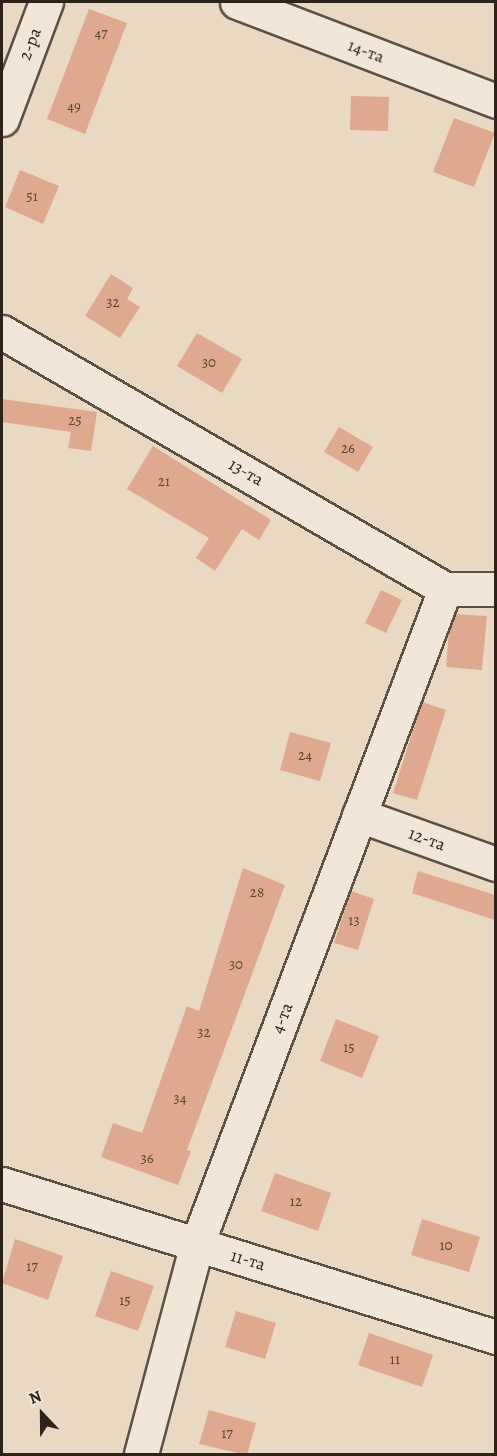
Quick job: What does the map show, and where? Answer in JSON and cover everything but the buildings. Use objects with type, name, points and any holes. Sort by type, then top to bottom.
[{"type":"street","name":"2-ра","points":[[2,119],[46,2]]},
{"type":"street","name":"14-та","points":[[237,2],[495,101]]},
{"type":"street","name":"13-та","points":[[2,332],[445,589]]},
{"type":"street","points":[[445,589],[495,589]]},
{"type":"street","name":"4-та","points":[[141,1455],[197,1244],[445,589]]},
{"type":"street","name":"12-та","points":[[359,814],[495,864]]},
{"type":"street","name":"11-та","points":[[2,1184],[495,1337]]}]
